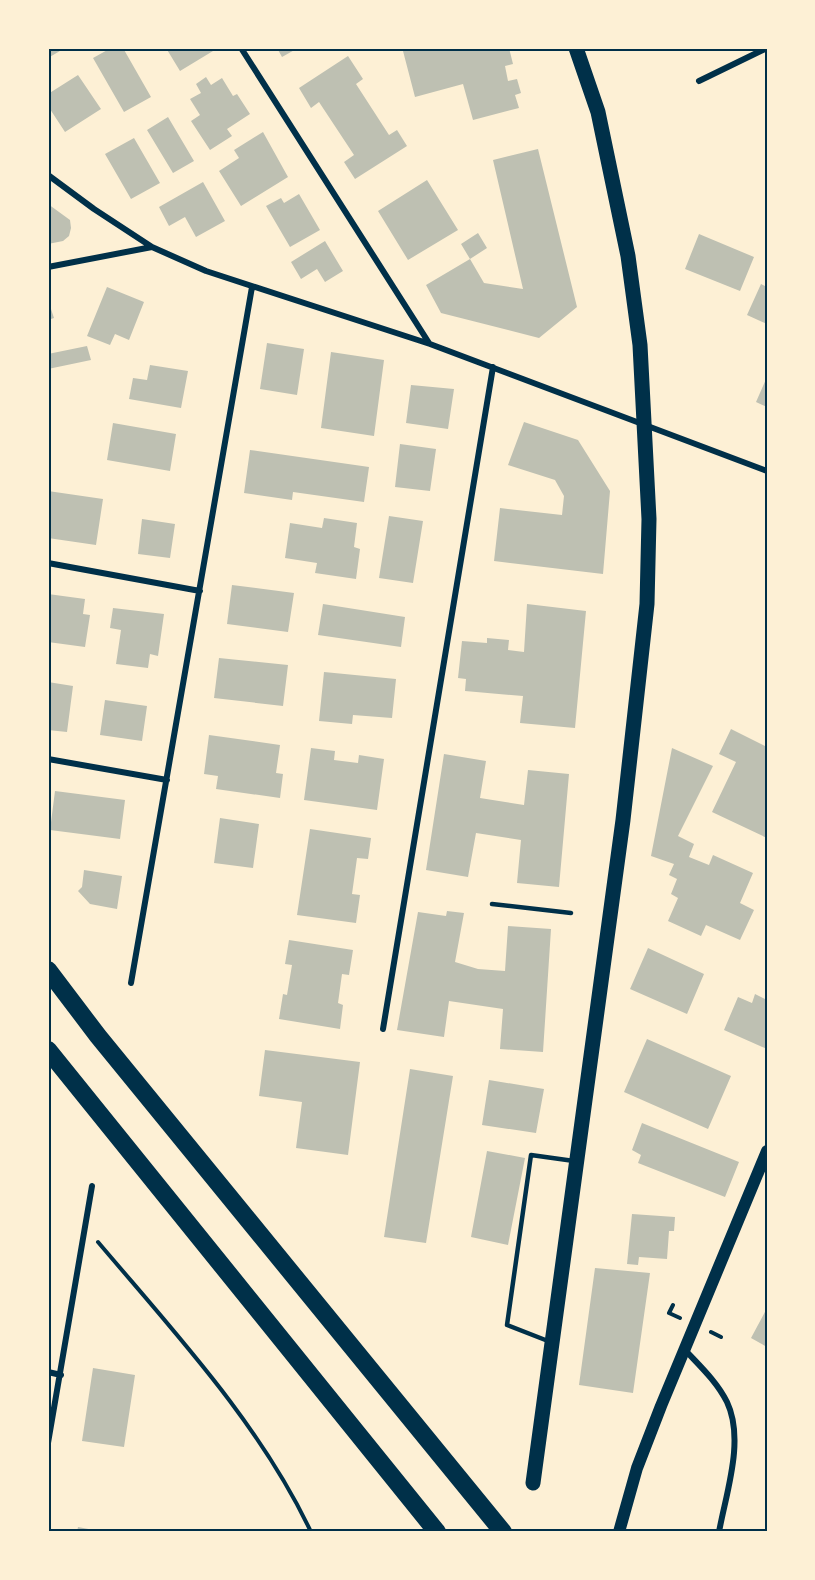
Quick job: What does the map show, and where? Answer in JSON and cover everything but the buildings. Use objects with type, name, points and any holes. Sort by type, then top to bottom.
[{"type":"highway","points":[[48,970],[98,1036],[503,1532]]},
{"type":"highway","points":[[48,1050],[436,1532]]},
{"type":"main road","points":[[533,1483],[623,819],[647,604],[649,519],[640,345],[628,256],[598,112],[576,48]]},
{"type":"main road","points":[[619,1532],[637,1468],[767,1151]]},
{"type":"street","points":[[241,48],[430,344]]},
{"type":"street","points":[[699,81],[767,48]]},
{"type":"street","points":[[48,175],[152,247],[252,287],[430,344],[767,471]]},
{"type":"street","points":[[48,267],[152,247]]},
{"type":"street","points":[[131,983],[252,287]]},
{"type":"street","points":[[383,1029],[493,367]]},
{"type":"street","points":[[48,563],[200,591]]},
{"type":"street","points":[[48,759],[167,780]]},
{"type":"street","points":[[48,1443],[92,1186]]},
{"type":"street","points":[[686,1351],[713,1379],[728,1404],[734,1434],[719,1532]]},
{"type":"street","points":[[48,1372],[61,1374]]},
{"type":"lane","points":[[492,904],[571,913]]},
{"type":"lane","points":[[552,1342],[507,1324],[531,1155],[576,1161]]},
{"type":"path","points":[[86,1228],[204,1366],[292,1492],[311,1532]]},
{"type":"path","points":[[669,1313],[673,1305]]}]
